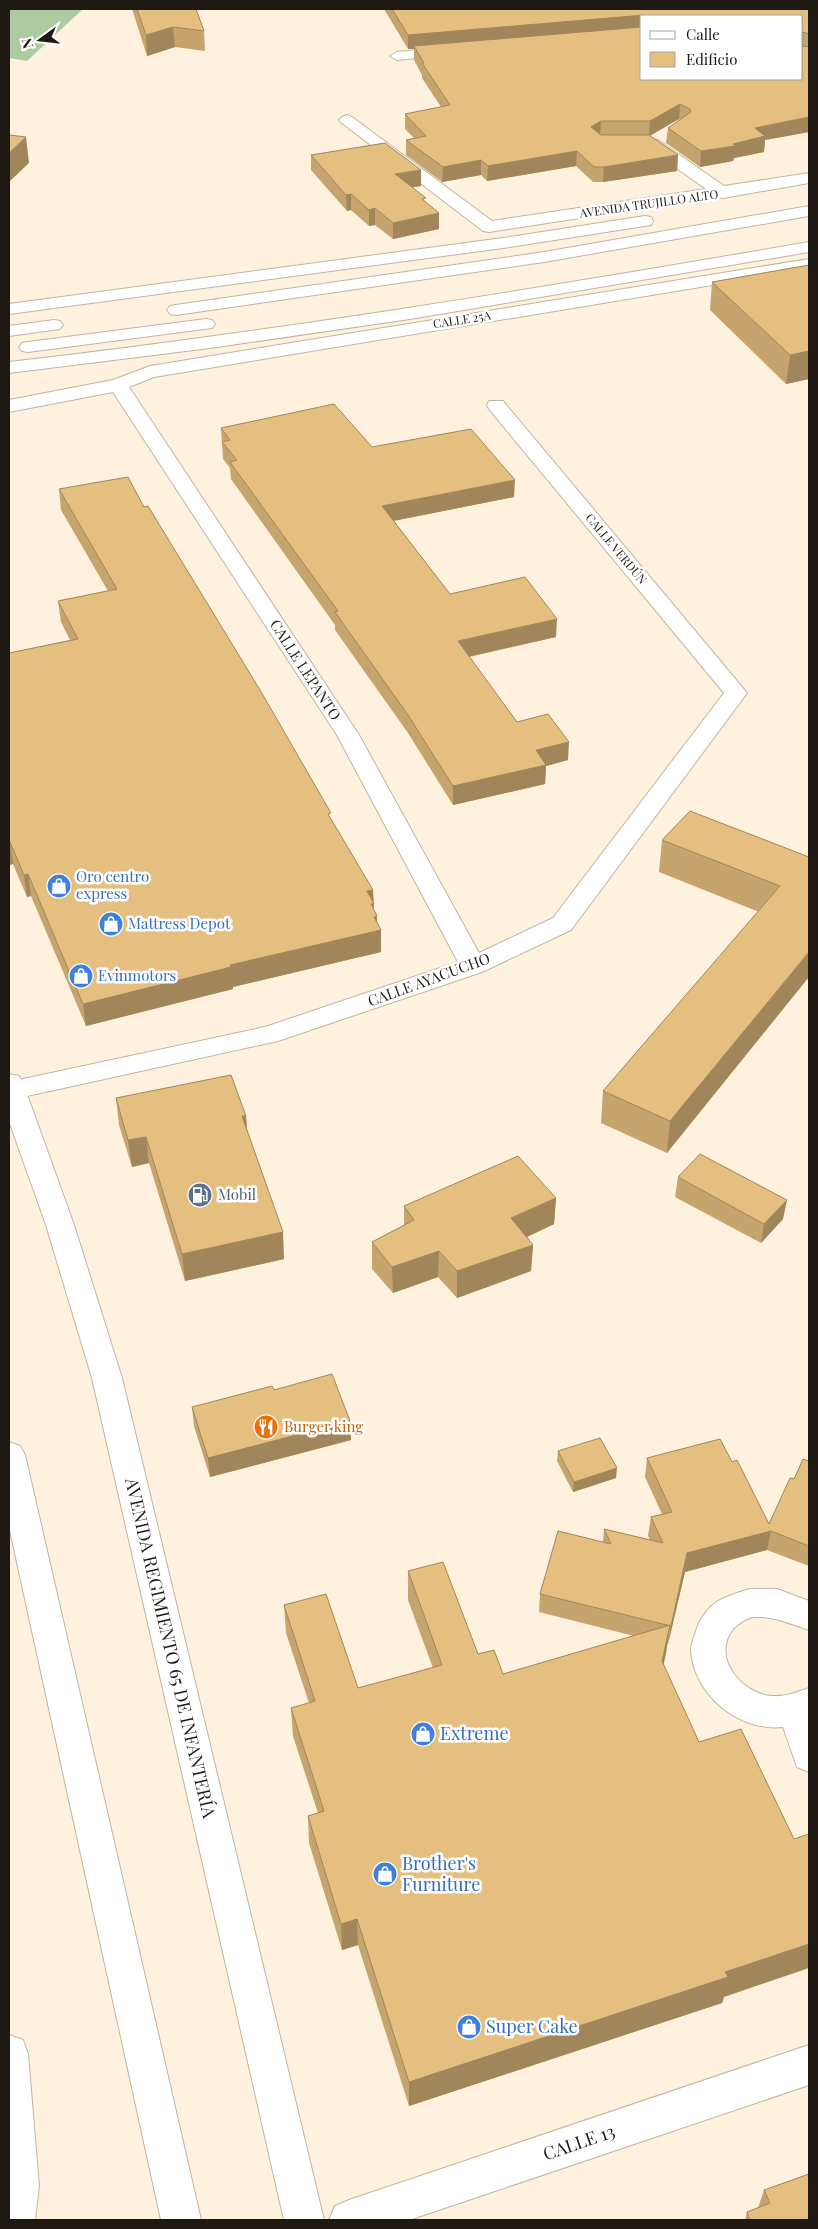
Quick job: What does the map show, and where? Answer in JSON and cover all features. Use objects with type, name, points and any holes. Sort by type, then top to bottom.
[{"type":"main road","points":[[396,56],[465,50]]},
{"type":"main road","name":"AVENIDA TRUJILLO ALTO","points":[[346,120],[488,228],[724,203],[809,178]]},
{"type":"main road","points":[[634,143],[652,143],[666,134]]},
{"type":"main road","points":[[652,143],[724,203]]},
{"type":"main road","points":[[758,203],[809,193]]},
{"type":"main road","points":[[164,312],[544,257],[809,212]]},
{"type":"main road","points":[[9,309],[484,246],[661,218]]},
{"type":"main road","points":[[509,279],[731,242]]},
{"type":"main road","points":[[9,368],[115,356],[384,317],[674,271],[809,247]]},
{"type":"main road","name":"CALLE 25A","points":[[9,406],[118,385],[159,370],[809,264]]},
{"type":"main road","points":[[9,349],[218,322]]},
{"type":"main road","points":[[9,331],[67,324]]},
{"type":"main road","points":[[9,376],[115,356]]},
{"type":"main road","name":"CALLE LEPANTO","points":[[118,385],[348,735],[473,966]]},
{"type":"main road","name":"CALLE VERDÚN","points":[[496,405],[736,693]]},
{"type":"main road","name":"CALLE AYACUCHO","points":[[10,1087],[269,1036],[473,966],[562,924],[736,693]]},
{"type":"main road","name":"AVENIDA REGIMIENTO 65 DE INFANTERÍA","points":[[10,1087],[60,1225],[106,1378],[304,2220]]},
{"type":"main road","points":[[9,1455],[181,2220]]},
{"type":"main road","points":[[809,1616],[791,1605],[770,1601],[750,1601],[732,1608],[718,1620],[710,1635],[707,1652],[711,1670],[722,1687],[738,1701],[758,1710],[780,1712],[803,1706],[809,1756]]},
{"type":"main road","points":[[9,2054],[19,2186],[15,2220]]},
{"type":"main road","name":"CALLE 13","points":[[349,2220],[809,2065]]},
{"type":"green space","points":[[9,9],[83,9],[27,61],[9,58]]},
{"type":"building","points":[[137,9],[196,9],[204,31],[173,27],[146,35]]},
{"type":"building","points":[[392,9],[809,9],[809,34],[803,32],[803,15],[640,15],[408,35]]},
{"type":"building","points":[[640,27],[640,80],[803,80],[803,46],[809,47],[809,117],[755,128],[765,136],[733,144],[735,146],[701,151],[668,128],[691,112],[690,109],[680,104],[650,121],[601,121],[591,127],[601,135],[649,135],[678,155],[594,167],[577,151],[488,166],[481,160],[443,167],[406,140],[426,136],[405,114],[450,105],[422,63],[424,63],[414,46]]},
{"type":"building","points":[[9,135],[26,137],[9,153]]},
{"type":"building","points":[[385,143],[421,170],[395,174],[426,198],[422,199],[439,213],[393,223],[375,208],[369,210],[351,194],[346,195],[311,155]]},
{"type":"building","points":[[809,265],[809,351],[790,355],[712,282]]},
{"type":"building","points":[[334,404],[372,447],[471,429],[515,480],[382,506],[450,594],[525,577],[557,619],[458,641],[517,722],[548,714],[569,742],[536,750],[546,765],[453,786],[408,715],[335,612],[338,611],[230,462],[237,460],[222,442],[230,440],[221,428]]},
{"type":"building","points":[[128,477],[144,507],[148,506],[260,690],[331,813],[328,814],[373,890],[367,891],[374,904],[371,904],[377,916],[374,917],[381,930],[230,965],[231,967],[83,1004],[28,874],[24,875],[9,843],[9,653],[78,639],[58,601],[117,589],[59,489]]},
{"type":"building","points":[[690,811],[809,857],[809,952],[670,1121],[603,1091],[780,886],[662,840]]},
{"type":"building","points":[[231,1075],[246,1116],[242,1116],[283,1232],[182,1254],[146,1137],[128,1140],[116,1098]]},
{"type":"building","points":[[700,1154],[787,1200],[764,1224],[678,1177]]},
{"type":"building","points":[[518,1156],[556,1198],[511,1218],[533,1245],[457,1271],[439,1251],[392,1267],[372,1242],[414,1220],[404,1206]]},
{"type":"building","points":[[332,1374],[350,1421],[208,1458],[192,1407],[272,1386],[274,1390]]},
{"type":"building","points":[[600,1438],[617,1468],[574,1482],[558,1451]]},
{"type":"building","points":[[720,1439],[732,1462],[737,1460],[769,1524],[790,1478],[794,1479],[803,1459],[809,1461],[809,1546],[771,1531],[687,1553],[671,1626],[540,1594],[558,1531],[611,1544],[604,1529],[663,1543],[651,1517],[672,1512],[647,1458]]},
{"type":"building","points":[[443,1562],[478,1654],[494,1650],[503,1674],[670,1625],[662,1661],[699,1742],[741,1729],[794,1839],[809,1834],[809,1944],[725,1972],[728,1977],[409,2082],[357,1919],[341,1924],[308,1816],[324,1811],[291,1708],[315,1701],[284,1605],[326,1594],[358,1688],[442,1665],[408,1571]]},
{"type":"building","points":[[809,2174],[809,2220],[750,2220],[747,2212],[770,2203],[764,2190]]},
{"type":"place","name":"Oro centro express","points":[[59,886]]},
{"type":"place","name":"Mattress Depot","points":[[111,924]]},
{"type":"place","name":"Evinmotors","points":[[81,976]]},
{"type":"place","name":"Mobil","points":[[200,1195]]},
{"type":"place","name":"Burger king","points":[[266,1427]]},
{"type":"place","name":"Extreme","points":[[423,1734]]},
{"type":"place","name":"Brother's Furniture","points":[[385,1874]]},
{"type":"place","name":"Super Cake","points":[[469,2027]]}]
